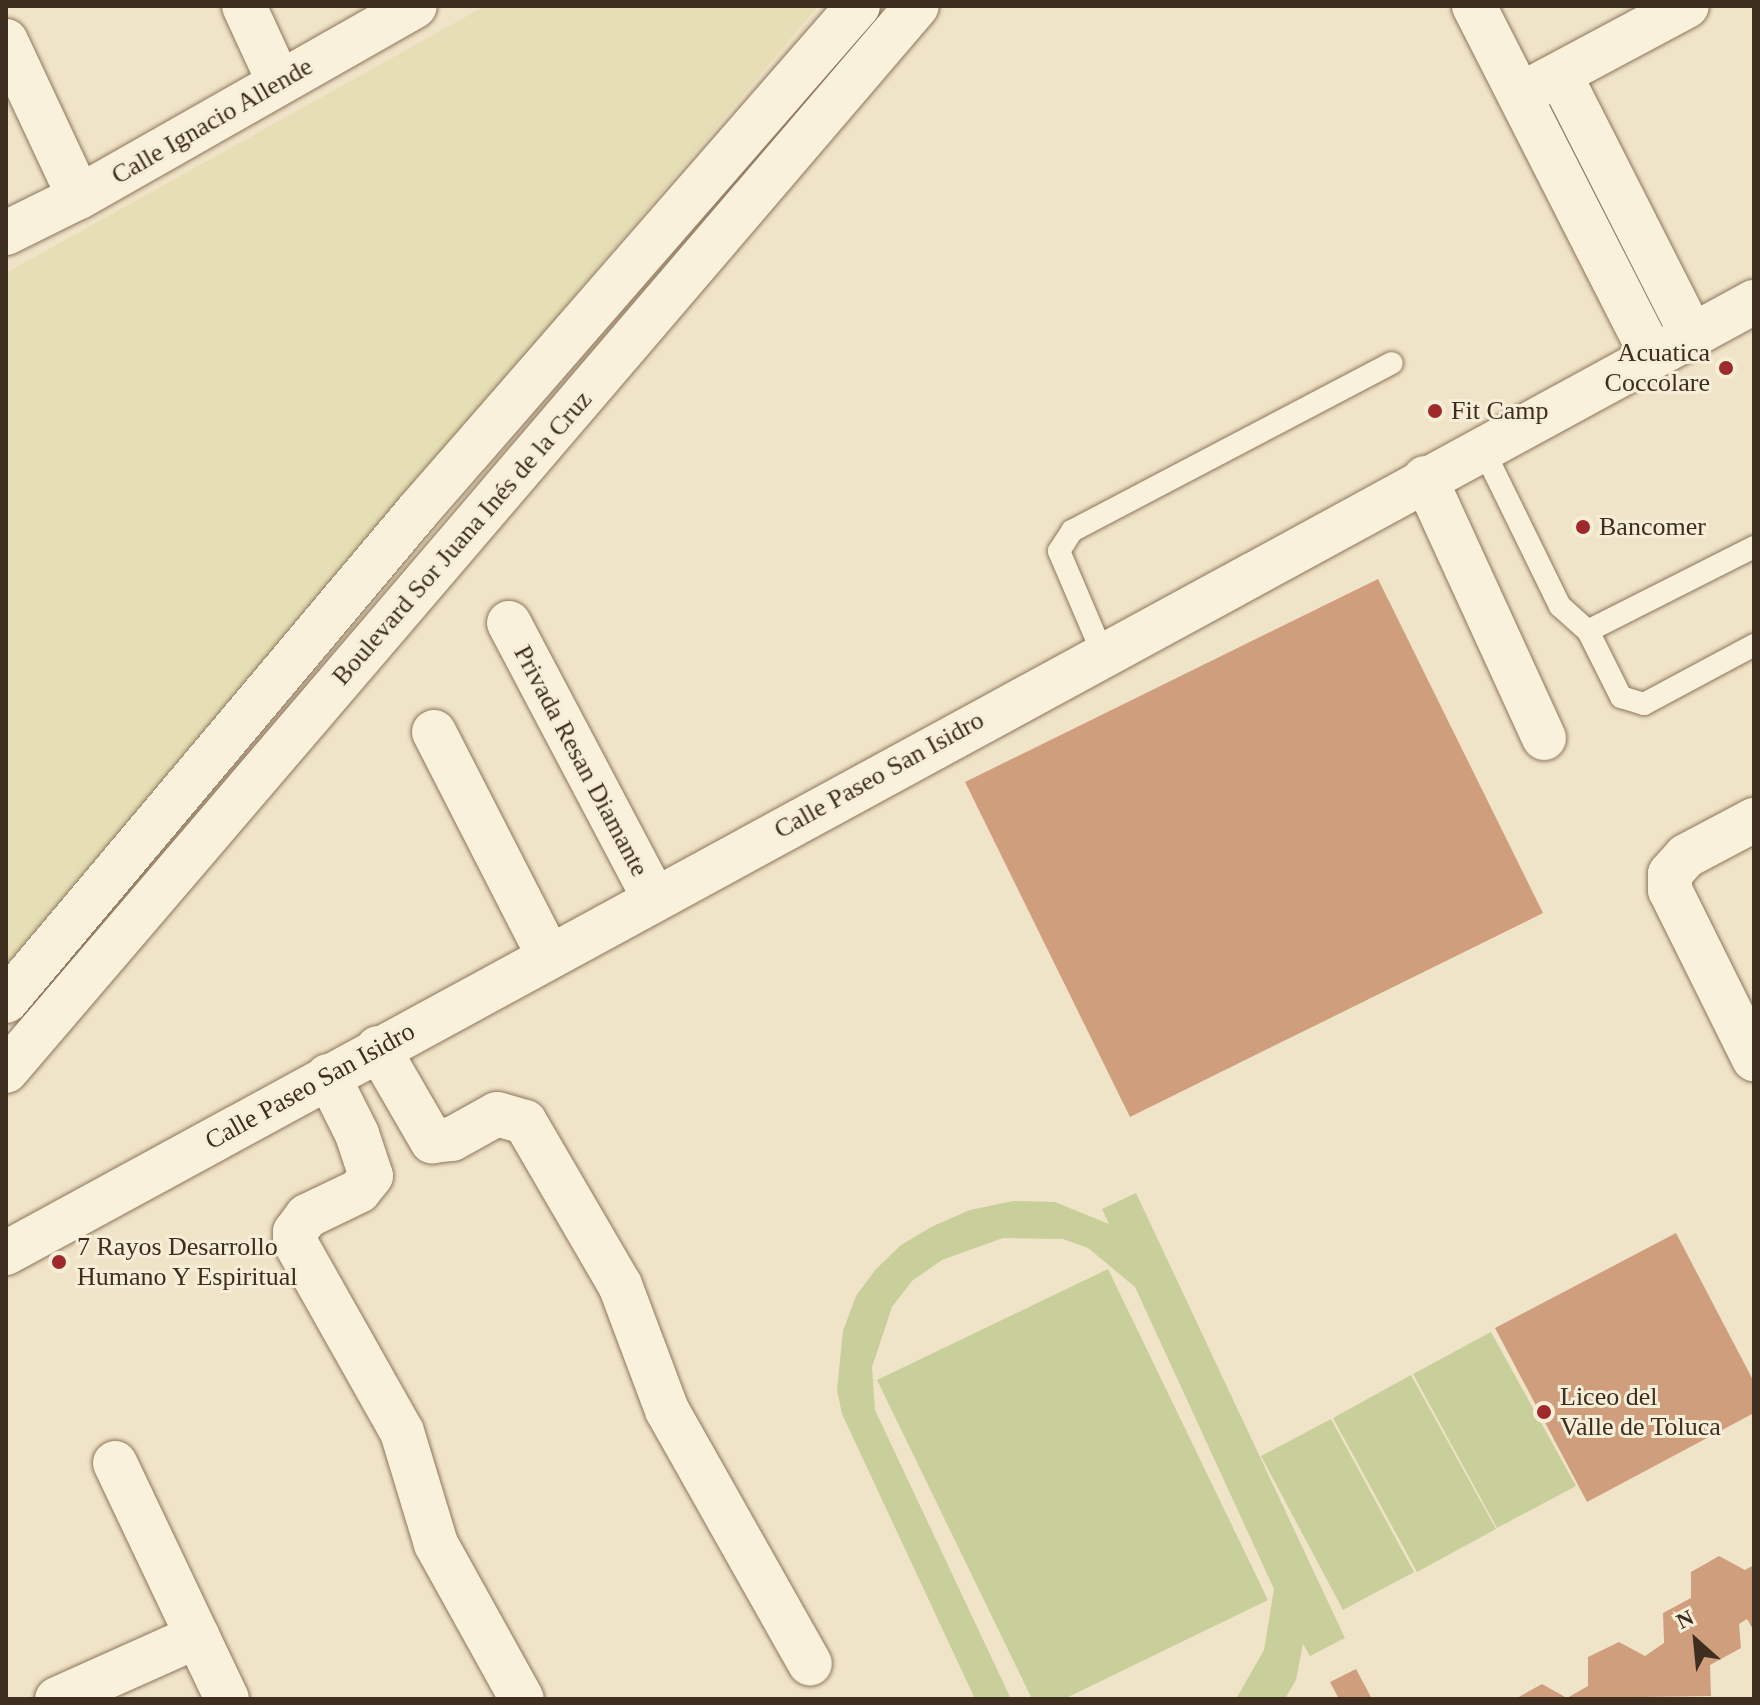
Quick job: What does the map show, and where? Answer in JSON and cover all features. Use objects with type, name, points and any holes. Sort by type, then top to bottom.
[{"type":"street","points":[[244,6],[279,82]]},
{"type":"street","name":"Calle Ignacio Allende","points":[[6,233],[79,197],[415,6]]},
{"type":"street","name":"Boulevard Sor Juana Inés de la Cruz","points":[[6,1001],[417,512],[858,6]]},
{"type":"street","name":"Boulevard Sor Juana Inés de la Cruz","points":[[6,1071],[917,6]]},
{"type":"street","points":[[1474,6],[1652,356]]},
{"type":"street","points":[[1519,95],[1687,6]]},
{"type":"street","points":[[6,41],[79,197]]},
{"type":"street","points":[[1560,75],[1692,335]]},
{"type":"street","name":"Calle Paseo San Isidro","points":[[6,1253],[1102,652],[1754,302]]},
{"type":"street","points":[[1425,478],[1544,738]]},
{"type":"street","name":"Privada Resan Diamante","points":[[509,623],[654,898]]},
{"type":"street","points":[[434,732],[548,955]]},
{"type":"street","points":[[1754,820],[1686,856],[1670,874],[1670,890],[1754,1059]]},
{"type":"street","points":[[378,1048],[432,1141],[452,1139],[497,1114],[525,1122],[620,1285],[667,1410],[810,1664]]},
{"type":"street","points":[[328,1076],[357,1134],[371,1176],[359,1191],[300,1224],[295,1242],[402,1432],[436,1544],[522,1699]]},
{"type":"street","points":[[115,1463],[227,1699]]},
{"type":"street","points":[[57,1699],[198,1636]]},
{"type":"lane","points":[[1102,652],[1059,551],[1072,531],[1392,363]]},
{"type":"lane","points":[[1482,447],[1560,606],[1588,631],[1621,697],[1644,704],[1754,645]]},
{"type":"lane","points":[[1588,631],[1754,547]]},
{"type":"shaded area","points":[[485,6],[818,6],[6,972],[6,273]]},
{"type":"green space","points":[[1136,1193],[1345,1638],[1310,1656],[1303,1644],[1296,1680],[1285,1699],[1236,1699],[1264,1650],[1274,1589],[1135,1287],[1088,1248],[1063,1239],[1003,1238],[942,1260],[912,1281],[892,1307],[872,1367],[875,1410],[1011,1699],[975,1699],[842,1414],[837,1390],[843,1331],[856,1296],[876,1269],[901,1245],[933,1226],[970,1210],[1013,1201],[1055,1202],[1109,1224],[1102,1209]]},
{"type":"green space","points":[[1108,1269],[1268,1600],[1064,1699],[1032,1699],[877,1380]]},
{"type":"green space","points":[[1491,1332],[1576,1486],[1497,1528],[1413,1374]]},
{"type":"green space","points":[[1411,1375],[1496,1529],[1417,1572],[1333,1418]]},
{"type":"green space","points":[[1331,1419],[1414,1572],[1343,1610],[1261,1456]]},
{"type":"building","points":[[1378,579],[1543,913],[1130,1117],[965,782]]},
{"type":"building","points":[[1676,1233],[1754,1382],[1754,1413],[1587,1502],[1495,1328]]},
{"type":"building","points":[[1719,1556],[1745,1570],[1754,1565],[1754,1631],[1747,1619],[1739,1624],[1741,1648],[1710,1665],[1711,1696],[1515,1699],[1542,1684],[1567,1698],[1588,1686],[1588,1657],[1619,1642],[1645,1656],[1664,1643],[1663,1613],[1691,1598],[1691,1572]]},
{"type":"building","points":[[1356,1669],[1372,1699],[1339,1699],[1330,1682]]},
{"type":"place","name":"Acuatica Coccolare","points":[[1726,368]]},
{"type":"place","name":"Fit Camp","points":[[1435,411]]},
{"type":"place","name":"Bancomer","points":[[1583,527]]},
{"type":"place","name":"7 Rayos Desarrollo Humano Y Espiritual","points":[[59,1262]]},
{"type":"place","name":"Liceo del Valle de Toluca","points":[[1544,1412]]}]
